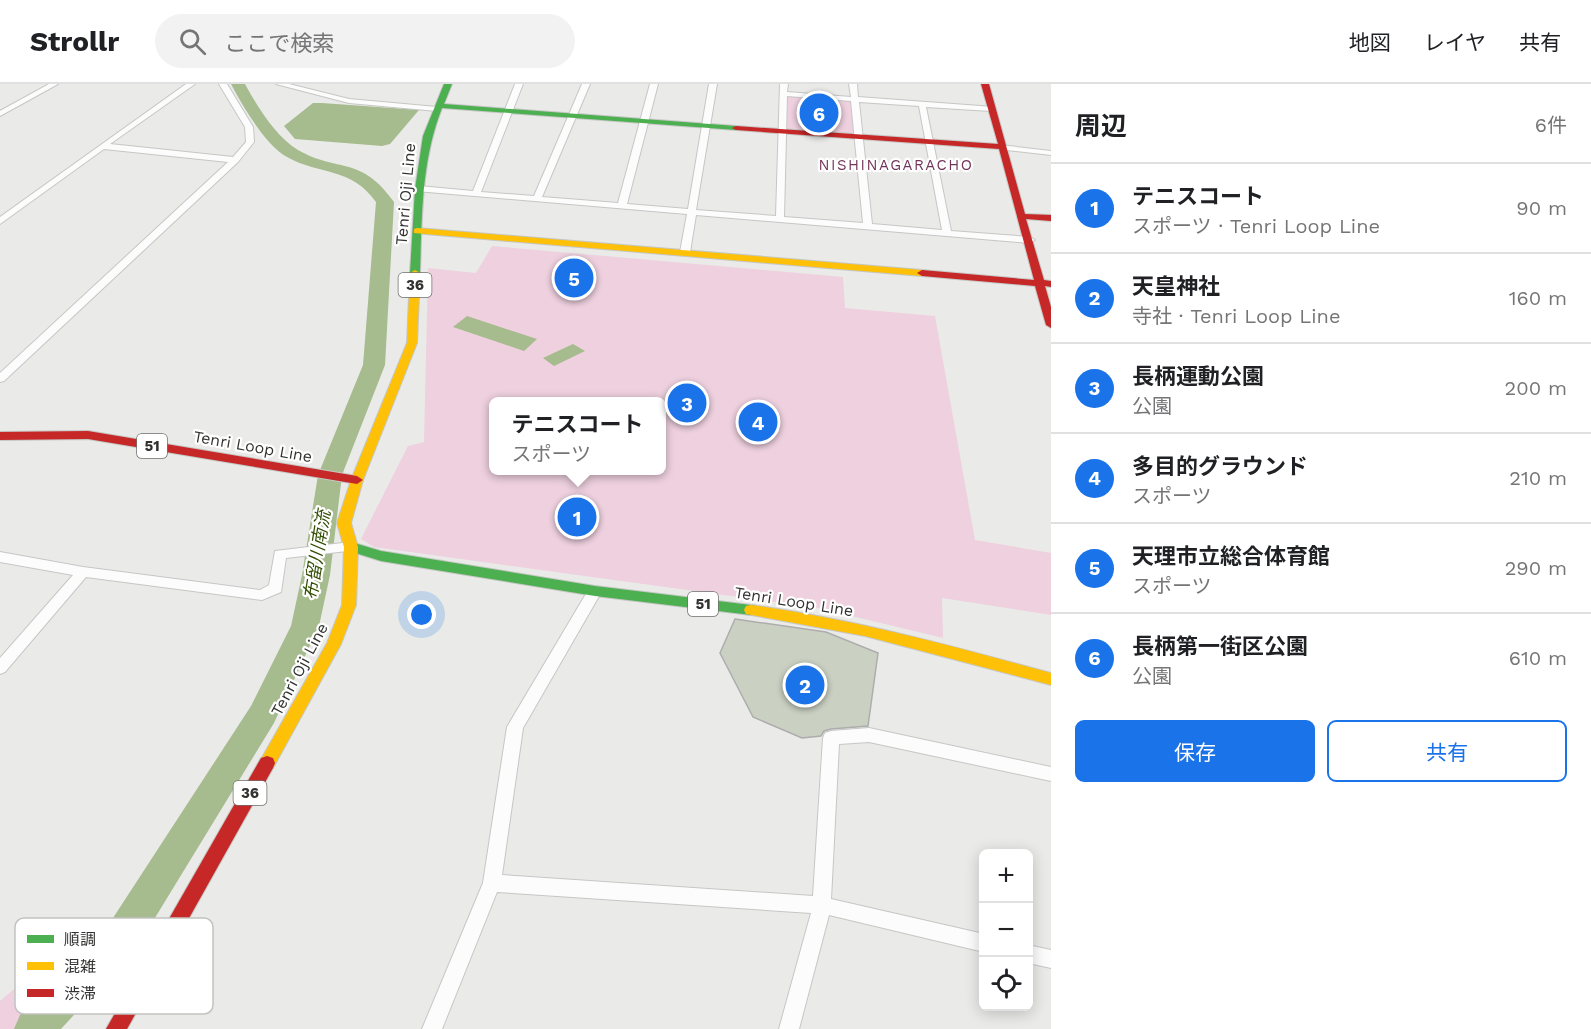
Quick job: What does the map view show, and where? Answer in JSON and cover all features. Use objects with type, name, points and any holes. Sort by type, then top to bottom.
[{"type":"main road","name":"Tenri Oji Line","points":[[179,918],[334,644],[348,605],[344,523],[353,479],[412,344],[419,189],[427,136],[448,84]]},
{"type":"main road","points":[[985,84],[1000,147],[1030,240],[1047,284],[1051,325]]},
{"type":"main road","points":[[438,107],[1000,147]]},
{"type":"main road","points":[[1022,216],[1051,218]]},
{"type":"main road","points":[[417,231],[1047,284]]},
{"type":"main road","name":"Tenri Loop Line","points":[[0,436],[88,435],[353,479]]},
{"type":"main road","name":"Tenri Loop Line","points":[[344,548],[595,591],[799,616],[882,632],[1051,679]]},
{"type":"main road","name":"Tenri Oji Line","points":[[116,1029],[124,1014]]},
{"type":"street","points":[[0,114],[54,84]]},
{"type":"street","points":[[0,221],[191,84]]},
{"type":"street","points":[[0,379],[235,160],[250,142],[249,127],[224,84]]},
{"type":"street","points":[[280,84],[349,101],[438,107]]},
{"type":"street","points":[[476,194],[519,84]]},
{"type":"street","points":[[537,199],[586,84]]},
{"type":"street","points":[[622,206],[654,84]]},
{"type":"street","points":[[685,252],[713,84]]},
{"type":"street","points":[[780,219],[784,84]]},
{"type":"street","points":[[853,84],[868,226]]},
{"type":"street","points":[[783,94],[991,109]]},
{"type":"street","points":[[922,105],[947,233]]},
{"type":"street","points":[[1000,147],[1014,145],[1051,147]]},
{"type":"street","points":[[102,146],[235,160]]},
{"type":"street","points":[[1000,147],[1051,153]]},
{"type":"street","points":[[419,189],[1030,240]]},
{"type":"street","points":[[0,557],[83,572],[262,595],[276,588],[280,554],[344,548]]},
{"type":"street","points":[[0,668],[83,572]]},
{"type":"street","points":[[432,1029],[492,883],[515,727],[595,591]]},
{"type":"street","points":[[789,1029],[822,904],[831,738],[869,735],[1051,774]]},
{"type":"street","points":[[492,883],[822,904],[979,942]]},
{"type":"street","points":[[1033,955],[1051,959]]},
{"type":"shaded area","points":[[783,96],[853,101],[857,130],[850,134],[783,129]]},
{"type":"shaded area","points":[[313,103],[419,110],[390,144],[382,146],[295,139],[284,126]]},
{"type":"shaded area","points":[[492,246],[843,277],[845,308],[935,316],[975,540],[1051,553],[1051,615],[942,598],[943,638],[818,608],[374,547],[361,539],[408,446],[424,442],[428,268],[476,273]]},
{"type":"shaded area","points":[[467,316],[537,339],[524,351],[453,327]]},
{"type":"shaded area","points":[[573,344],[585,351],[554,366],[543,358]]},
{"type":"shaded area","points":[[15,988],[15,1014],[37,1014],[23,1029],[0,1029],[0,1001]]},
{"type":"building","points":[[735,619],[826,632],[878,653],[868,726],[831,729],[824,731],[821,736],[802,738],[753,717],[720,653]]},
{"type":"waterway","name":"布留川南流","points":[[134,918],[263,714],[305,626],[316,575],[330,475],[374,365],[385,202],[375,188],[354,173],[307,160],[287,150],[263,122],[238,84]]},
{"type":"waterway","name":"布留川南流","points":[[34,1029],[48,1014]]},
{"type":"traffic: fast","points":[[415,273],[419,189],[427,136],[448,84]]},
{"type":"traffic: fast","points":[[439,106],[736,128]]},
{"type":"traffic: fast","points":[[351,547],[381,556],[595,591],[751,610]]},
{"type":"traffic: slow","points":[[417,231],[922,273]]},
{"type":"traffic: slow","points":[[267,763],[334,644],[349,605],[351,547],[344,523],[357,480],[412,343],[415,273]]},
{"type":"traffic: slow","points":[[751,610],[865,630],[1051,679]]},
{"type":"traffic: jam","points":[[985,84],[1051,325]]},
{"type":"traffic: jam","points":[[736,128],[1000,147]]},
{"type":"traffic: jam","points":[[1022,216],[1051,218]]},
{"type":"traffic: jam","points":[[922,273],[1051,284]]},
{"type":"traffic: jam","points":[[0,436],[88,435],[357,480]]},
{"type":"traffic: jam","points":[[179,918],[267,763]]},
{"type":"traffic: jam","points":[[116,1029],[125,1014]]},
{"type":"place","name":"長柄第一街区公園","points":[[819,113]]},
{"type":"place","name":"天理市立総合体育館","points":[[574,278]]},
{"type":"place","name":"長柄運動公園","points":[[687,403]]},
{"type":"place","name":"多目的グラウンド","points":[[758,422]]},
{"type":"place","name":"テニスコート","points":[[577,517]]},
{"type":"place","name":"天皇神社","points":[[805,685]]},
{"type":"district","name":"NISHINAGARACHO","points":[[896,165]]}]
